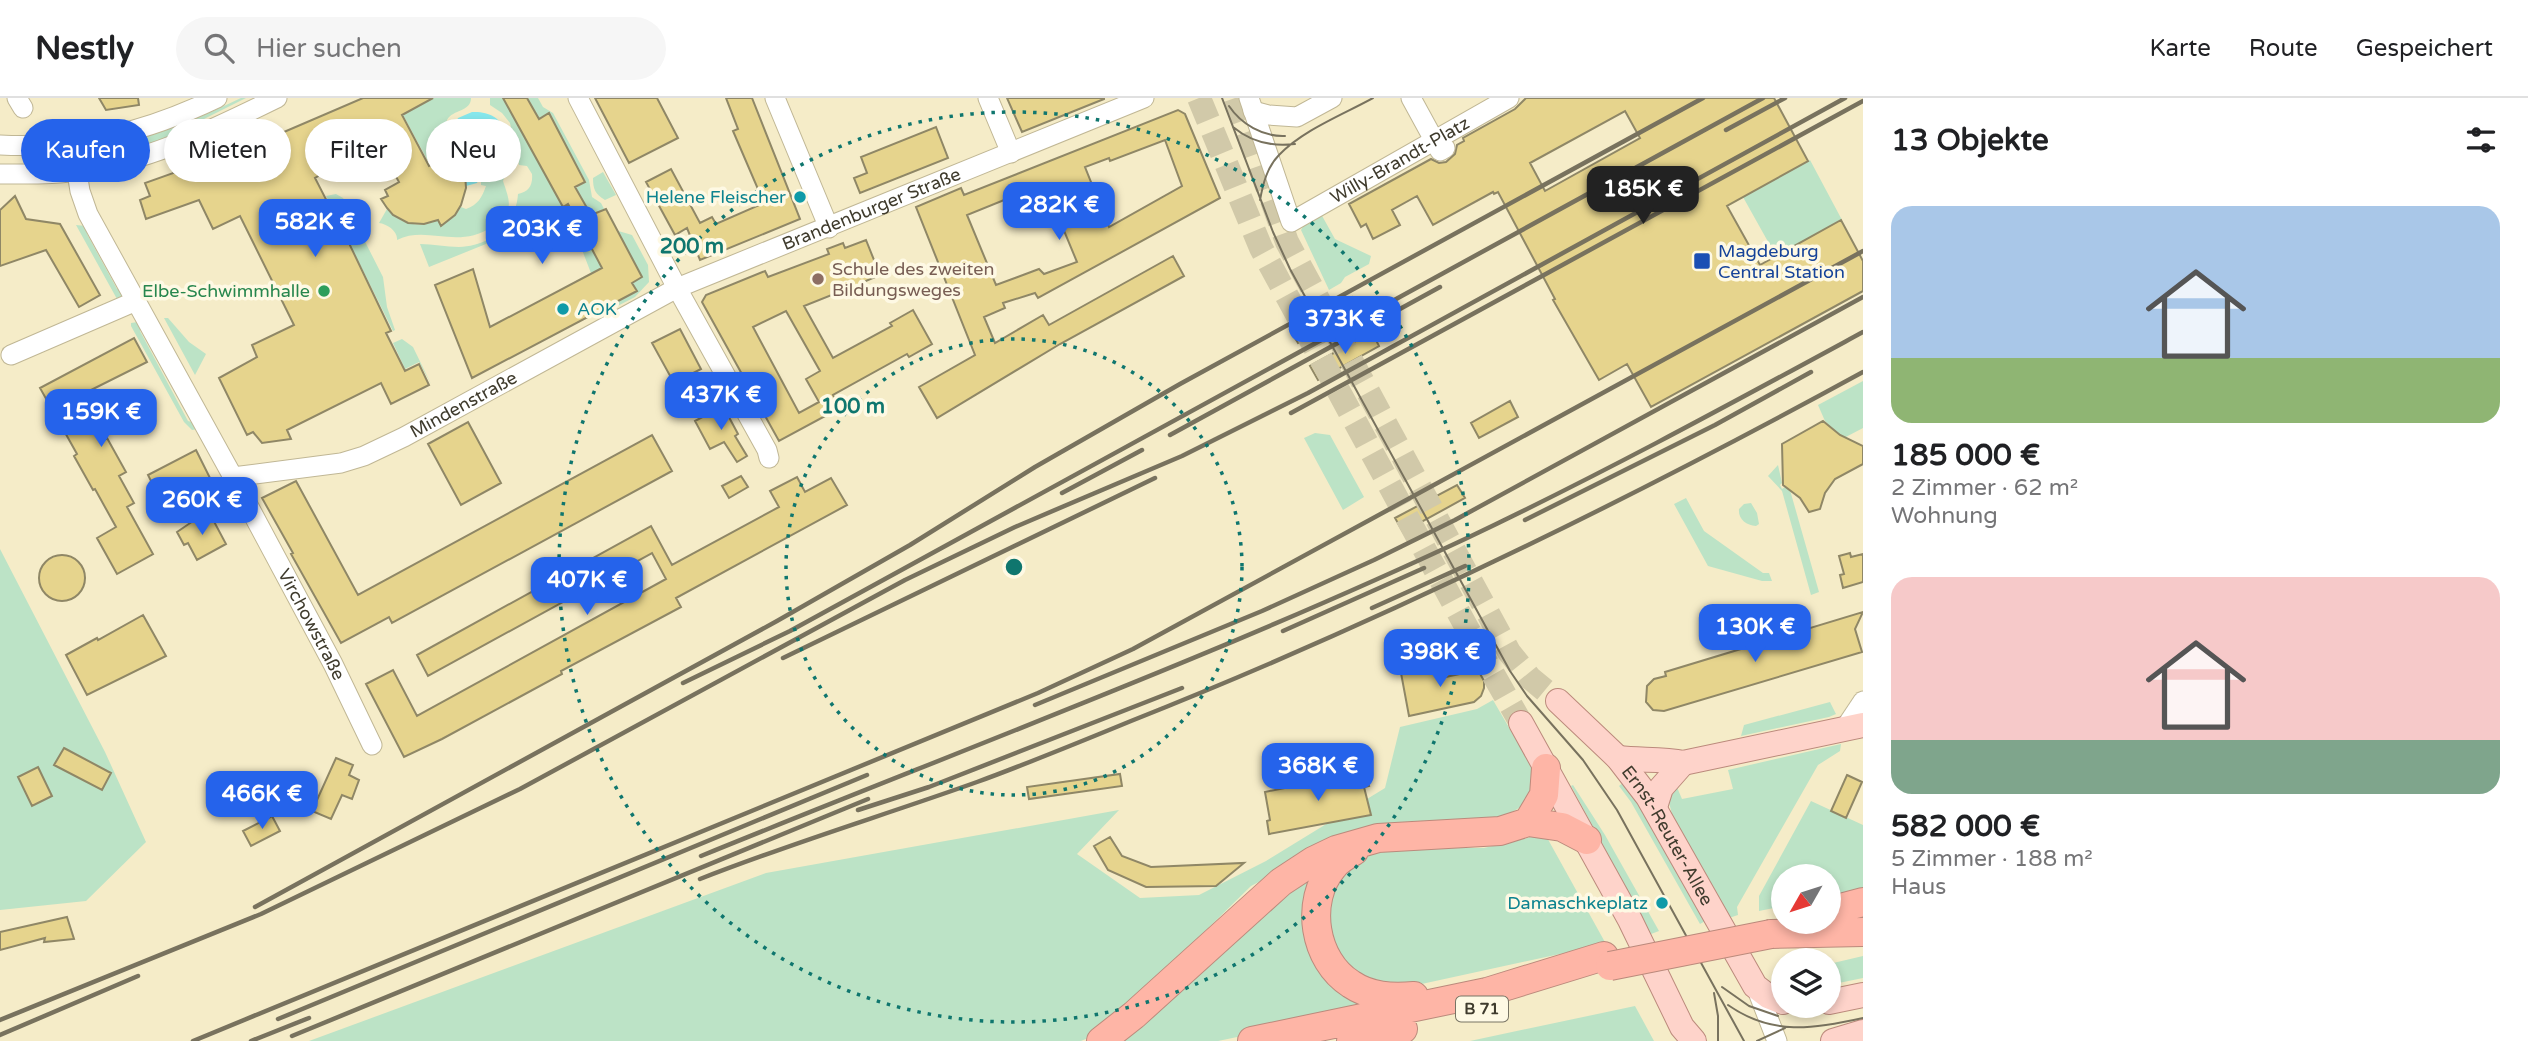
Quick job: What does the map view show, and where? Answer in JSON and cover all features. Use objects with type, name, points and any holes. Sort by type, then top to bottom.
[{"type":"highway","points":[[1528,822],[1544,795],[1546,768]]},
{"type":"highway","points":[[1101,1041],[1134,1015],[1281,882],[1328,853],[1378,838],[1500,831],[1528,822],[1562,827],[1587,840]]},
{"type":"highway","points":[[1378,838],[1337,863],[1322,886],[1316,915],[1317,931],[1322,949],[1332,966],[1353,986],[1382,996],[1396,998],[1487,992]]},
{"type":"highway","points":[[1841,908],[1863,902]]},
{"type":"highway","points":[[1841,911],[1863,909]]},
{"type":"highway","points":[[1607,961],[1771,925]]},
{"type":"highway","points":[[1841,930],[1863,932]]},
{"type":"highway","name":"B 71","points":[[1252,1041],[1487,992],[1607,961]]},
{"type":"highway","name":"B 71","points":[[1351,1041],[1481,1010],[1513,992],[1607,961]]},
{"type":"main road","name":"Ernst-Reuter-Allee","points":[[1558,701],[1618,758],[1655,807],[1755,986]]},
{"type":"main road","points":[[1521,723],[1630,920],[1690,1038]]},
{"type":"main road","points":[[1618,758],[1641,761],[1665,758],[1683,763],[1854,726]]},
{"type":"main road","points":[[1655,807],[1661,788],[1683,763]]},
{"type":"main road","points":[[1755,986],[1771,997]]},
{"type":"main road","points":[[1841,1000],[1863,995]]},
{"type":"main road","points":[[1833,1041],[1863,1032]]},
{"type":"street","points":[[0,145],[66,144],[100,139],[147,127],[217,98]]},
{"type":"street","points":[[150,153],[277,98]]},
{"type":"street","points":[[578,98],[677,288],[760,436],[769,458]]},
{"type":"street","points":[[775,98],[829,228]]},
{"type":"street","points":[[988,98],[1011,153]]},
{"type":"street","name":"Brandenburger Straße","points":[[677,288],[1144,98]]},
{"type":"street","points":[[1251,104],[1268,115],[1297,117],[1332,98]]},
{"type":"street","points":[[1411,98],[1440,144]]},
{"type":"street","name":"Willy-Brandt-Platz","points":[[1251,104],[1292,222],[1440,144],[1509,98]]},
{"type":"street","points":[[0,174],[21,173]]},
{"type":"street","name":"Virchowstraße","points":[[79,182],[88,214],[333,664],[372,745]]},
{"type":"street","name":"Mindenstraße","points":[[233,478],[352,460],[386,446],[677,288]]},
{"type":"street","points":[[11,355],[136,301]]},
{"type":"street","points":[[1854,726],[1863,701]]},
{"type":"street","points":[[1755,986],[1777,1041]]},
{"type":"green space","points":[[241,98],[246,98],[204,119],[196,119]]},
{"type":"green space","points":[[434,98],[471,98],[468,106],[448,119],[426,119],[426,158],[412,132],[412,119],[405,119],[403,115]]},
{"type":"green space","points":[[490,98],[503,98],[515,119],[507,119],[490,105]]},
{"type":"green space","points":[[528,98],[538,98],[543,107],[553,113],[589,180],[592,197],[601,203],[615,230],[632,235],[648,265],[649,282],[635,297],[606,312],[579,242],[568,245],[558,219],[540,227],[538,223],[429,267],[420,244],[470,246],[490,238],[506,225],[512,216],[518,194],[528,190],[531,185],[532,174],[527,166],[521,165],[521,130],[564,207],[581,198],[576,188],[586,182],[549,113],[539,118]]},
{"type":"green space","points":[[164,130],[164,139],[150,145],[150,135]]},
{"type":"green space","points":[[1810,160],[1842,220],[1776,256],[1743,197]]},
{"type":"green space","points":[[603,172],[616,195],[605,200],[597,193],[593,182],[593,178]]},
{"type":"green space","points":[[481,182],[503,182],[509,206],[499,221],[479,234],[467,237],[420,235],[397,240],[391,228],[379,223],[387,209],[404,221],[424,224],[438,220],[441,226],[455,216],[461,207],[466,209],[479,200],[486,186],[481,185]]},
{"type":"green space","points":[[336,194],[343,198],[348,206],[343,209],[348,220],[353,218],[383,277],[387,307],[395,330],[393,331],[326,196]]},
{"type":"green space","points":[[1321,214],[1335,239],[1371,256],[1369,264],[1345,277],[1341,283],[1329,290],[1301,230]]},
{"type":"green space","points":[[76,225],[86,226],[87,234],[117,289],[123,295],[121,299],[117,299]]},
{"type":"green space","points":[[164,318],[168,318],[189,342],[206,354],[195,375]]},
{"type":"green space","points":[[138,322],[140,331],[188,421],[195,423],[198,429],[192,430],[184,422],[131,326],[131,323]]},
{"type":"green space","points":[[402,339],[413,347],[431,384],[419,362],[405,369],[393,343]]},
{"type":"green space","points":[[1863,381],[1863,428],[1842,439],[1825,421],[1818,405]]},
{"type":"green space","points":[[1315,433],[1330,435],[1364,497],[1343,510],[1304,438]]},
{"type":"green space","points":[[1778,465],[1782,483],[1780,485],[1782,489],[1785,487],[1790,490],[1819,592],[1811,595],[1782,491],[1768,476]]},
{"type":"green space","points":[[1686,498],[1704,531],[1763,573],[1769,573],[1772,581],[1762,581],[1708,566],[1674,504]]},
{"type":"green space","points":[[1751,503],[1757,513],[1759,524],[1756,526],[1743,521],[1739,513],[1744,504]]},
{"type":"green space","points":[[0,549],[105,752],[146,842],[86,901],[0,910]]},
{"type":"green space","points":[[1493,700],[1533,769],[1531,793],[1516,810],[1500,817],[1314,853],[1251,886],[1139,996],[1093,1036],[1081,1041],[309,1041],[766,873],[1119,810],[1077,854],[1140,898],[1199,895],[1266,861],[1385,788],[1400,727],[1477,709]]},
{"type":"green space","points":[[1830,702],[1836,714],[1829,717],[1741,736],[1744,725]]},
{"type":"green space","points":[[1841,744],[1840,751],[1818,765],[1737,907],[1738,915],[1729,918],[1672,814],[1668,799],[1676,785],[1682,799],[1733,789],[1728,770]]},
{"type":"green space","points":[[1624,782],[1707,920],[1700,924],[1631,802],[1619,786]]},
{"type":"green space","points":[[1573,785],[1605,835],[1659,931],[1651,934],[1571,786]]},
{"type":"green space","points":[[1811,801],[1863,825],[1863,889],[1841,894],[1841,864],[1777,864]]},
{"type":"green space","points":[[1545,834],[1606,944],[1417,985],[1392,986],[1352,973],[1339,956],[1328,933],[1329,890],[1356,858],[1403,848],[1484,848]]},
{"type":"green space","points":[[1311,872],[1310,906],[1375,1008],[1218,1041],[1122,1041]]},
{"type":"green space","points":[[1771,874],[1771,908],[1759,911],[1759,896]]},
{"type":"green space","points":[[1863,956],[1863,978],[1841,983],[1841,961]]},
{"type":"green space","points":[[1635,1006],[1654,1041],[1470,1041]]},
{"type":"water","points":[[472,112],[497,119],[458,119]]},
{"type":"building","points":[[99,98],[138,98],[139,105],[106,110]]},
{"type":"building","name":"Elbe-Schwimmhalle","points":[[363,98],[433,98],[402,115],[404,119],[314,119]]},
{"type":"building","name":"AOK","points":[[503,98],[527,98],[539,119],[549,113],[585,182],[575,187],[591,215],[606,209],[642,277],[632,283],[637,291],[472,378],[435,285],[473,269],[490,327],[602,268],[568,204],[563,207],[521,131],[521,119],[515,119]]},
{"type":"building","points":[[595,98],[657,98],[678,138],[629,163]]},
{"type":"building","points":[[726,98],[752,98],[800,219],[700,260],[687,228],[675,235],[646,182],[671,169],[700,223],[712,217],[716,224],[764,203],[733,131],[738,129]]},
{"type":"building","points":[[1007,98],[1104,98],[1104,99],[1022,132]]},
{"type":"building","points":[[1526,98],[1774,98],[1808,161],[1727,206],[1760,265],[1841,220],[1863,261],[1863,291],[1651,407],[1627,364],[1599,380],[1553,300],[1555,299],[1498,192],[1493,192],[1433,225],[1417,196],[1392,210],[1400,225],[1373,239],[1366,224],[1361,227],[1349,204],[1431,159],[1439,163],[1446,162],[1455,154],[1457,145],[1464,141],[1463,138],[1515,109]],"holes":[[[1625,111],[1640,138],[1545,191],[1530,163]]]},
{"type":"building","points":[[1178,110],[1185,114],[1220,198],[1038,298],[1035,293],[1003,303],[1005,308],[984,317],[995,343],[1043,315],[1049,325],[1173,256],[1184,276],[1060,344],[937,418],[919,387],[975,355],[916,207],[961,188],[964,195]],"holes":[[[1165,140],[1182,186],[1109,227],[1085,167],[1109,158],[1110,161]],[[1041,185],[1048,192],[1077,262],[1044,274],[1039,269],[996,285],[967,215]]]},
{"type":"building","name":"Elbe-Schwimmhalle","points":[[305,123],[305,182],[317,182],[336,216],[391,331],[386,333],[405,371],[419,364],[429,385],[391,404],[381,383],[287,430],[291,439],[262,443],[253,432],[247,435],[219,378],[257,357],[252,345],[294,325],[240,216],[213,229],[199,200],[146,219],[140,200],[150,196],[145,183],[164,176],[164,182],[291,182],[291,129]]},
{"type":"building","points":[[936,127],[948,158],[860,193],[854,178],[867,173],[861,157]]},
{"type":"building","name":"Elbe-Schwimmhalle","points":[[412,134],[426,160],[426,182],[466,182],[466,188],[455,215],[441,226],[438,220],[424,224],[408,223],[393,215],[381,199],[388,196],[385,190],[399,182],[412,182]]},
{"type":"building","points":[[15,196],[26,219],[60,224],[100,295],[79,307],[46,250],[0,266],[0,210]]},
{"type":"building","points":[[866,240],[880,275],[861,283],[863,288],[846,295],[844,290],[804,306],[833,358],[892,326],[890,323],[913,310],[932,344],[909,357],[907,354],[833,395],[840,408],[779,441],[702,302],[706,295],[765,271],[768,277],[829,254],[827,249],[843,243],[845,248]],"holes":[[[786,311],[820,371],[806,379],[819,402],[799,413],[753,327]]]},
{"type":"building","points":[[1352,297],[1359,310],[1298,343],[1290,330]]},
{"type":"building","points":[[680,329],[701,369],[674,383],[652,343]]},
{"type":"building","points":[[1372,332],[1379,346],[1318,380],[1310,366]]},
{"type":"building","points":[[134,338],[147,362],[77,397],[101,442],[107,438],[126,472],[119,476],[134,503],[127,507],[153,554],[117,574],[97,538],[116,527],[74,456],[77,454],[40,388]]},
{"type":"building","points":[[1510,401],[1518,417],[1479,438],[1471,423]]},
{"type":"building","points":[[723,406],[738,434],[735,436],[747,456],[737,462],[724,442],[710,449],[695,421]]},
{"type":"building","points":[[1823,421],[1840,435],[1863,446],[1863,464],[1835,479],[1825,493],[1820,509],[1809,512],[1800,498],[1783,485],[1782,444]]},
{"type":"building","points":[[468,422],[501,483],[461,505],[428,444]]},
{"type":"building","points":[[652,435],[672,471],[392,623],[389,617],[341,643],[262,498],[296,481],[358,595]]},
{"type":"building","points":[[196,450],[210,478],[162,503],[148,475]]},
{"type":"building","points":[[741,476],[748,487],[729,498],[722,486]]},
{"type":"building","points":[[797,477],[805,492],[831,478],[847,505],[676,598],[681,607],[442,739],[404,757],[366,684],[393,670],[417,716],[666,579],[652,553],[428,676],[417,655],[651,526],[672,565],[779,507],[770,491]]},
{"type":"building","points":[[1457,485],[1465,498],[1403,532],[1395,518]]},
{"type":"building","points":[[210,514],[226,544],[197,560],[188,543],[184,545],[177,532],[199,517],[200,520]]},
{"type":"building","points":[[1850,553],[1851,557],[1863,554],[1863,582],[1843,588],[1840,575],[1844,574],[1839,556]]},
{"type":"building","points":[[62,555],[78,562],[85,578],[78,594],[62,601],[46,594],[39,578],[46,562]]},
{"type":"building","points":[[1863,612],[1855,629],[1862,652],[1664,711],[1653,710],[1646,702],[1647,686],[1654,679],[1666,676],[1665,672]]},
{"type":"building","points":[[143,615],[166,656],[87,695],[66,655]]},
{"type":"building","points":[[1438,664],[1441,678],[1478,670],[1484,681],[1481,696],[1474,702],[1409,716],[1401,673]]},
{"type":"building","points":[[64,748],[111,773],[102,790],[54,765]]},
{"type":"building","points":[[336,758],[353,765],[349,775],[359,780],[352,799],[342,795],[331,819],[312,811]]},
{"type":"building","points":[[38,767],[52,796],[32,806],[18,777]]},
{"type":"building","points":[[1365,772],[1369,786],[1364,787],[1371,815],[1269,834],[1267,821],[1270,820],[1265,792]]},
{"type":"building","points":[[1120,774],[1122,786],[1029,799],[1027,787]]},
{"type":"building","points":[[1847,775],[1862,782],[1846,818],[1831,811]]},
{"type":"building","points":[[272,816],[280,831],[251,846],[243,831]]},
{"type":"building","points":[[1110,837],[1122,856],[1151,867],[1244,863],[1216,886],[1146,887],[1108,870],[1094,846]]},
{"type":"building","points":[[67,917],[74,939],[44,942],[45,938],[0,950],[0,932]]},
{"type":"tunnel","points":[[1199,98],[1261,248],[1521,723]]},
{"type":"tunnel","points":[[1235,98],[1287,242],[1509,652],[1530,678],[1558,701]]},
{"type":"tram line","points":[[1222,98],[1273,232],[1290,269],[1510,671],[1527,696],[1583,760],[1617,810],[1744,1041]]},
{"type":"tram line","points":[[1260,200],[1271,165],[1279,155],[1311,130],[1373,98]]},
{"type":"tram line","points":[[1229,106],[1253,128],[1285,136]]},
{"type":"tram line","points":[[1233,127],[1262,142],[1295,144]]},
{"type":"tram line","points":[[1722,987],[1749,1006],[1771,1014]]},
{"type":"tram line","points":[[1714,993],[1718,1041]]},
{"type":"tram line","points":[[1728,1005],[1744,1015],[1777,1026],[1810,1027],[1863,1018]]},
{"type":"tram line","points":[[1757,1041],[1785,1028]]},
{"type":"railway","points":[[255,907],[777,621],[1180,384],[1703,98]]},
{"type":"railway","points":[[683,683],[790,631],[1763,98]]},
{"type":"railway","points":[[1726,130],[1785,98]]},
{"type":"railway","points":[[0,1020],[261,914],[520,789],[905,580],[1015,527],[1182,456],[1308,393],[1845,98]]},
{"type":"railway","points":[[1291,413],[1863,101]]},
{"type":"railway","points":[[193,1041],[1038,693],[1133,649],[1863,251]]},
{"type":"railway","points":[[1170,435],[1440,287]]},
{"type":"railway","points":[[1035,705],[1262,611],[1374,560],[1455,520],[1863,297]]},
{"type":"railway","points":[[701,856],[1181,663],[1371,582],[1566,490],[1863,332]]},
{"type":"railway","points":[[1525,520],[1715,425],[1811,372]]},
{"type":"railway","points":[[700,879],[1016,767],[1318,643],[1593,513],[1863,372]]},
{"type":"railway","points":[[1062,493],[1142,450]]},
{"type":"railway","points":[[783,658],[1155,478]]},
{"type":"railway","points":[[1372,608],[1465,566]]},
{"type":"railway","points":[[1283,631],[1424,568]]},
{"type":"railway","points":[[858,810],[929,787],[1182,688]]},
{"type":"railway","points":[[278,1019],[867,775]]},
{"type":"railway","points":[[292,1036],[868,799]]},
{"type":"railway","points":[[0,1035],[138,976]]},
{"type":"railway","points":[[251,1041],[309,1018]]},
{"type":"place","name":"Helene Fleischer","points":[[800,197]]},
{"type":"place","name":"Magdeburg Central Station","points":[[1702,261]]},
{"type":"place","name":"Schule des zweiten Bildungsweges","points":[[818,279]]},
{"type":"place","name":"Elbe-Schwimmhalle","points":[[324,291]]},
{"type":"place","name":"AOK","points":[[563,309]]},
{"type":"place","name":"Damaschkeplatz","points":[[1662,903]]}]
